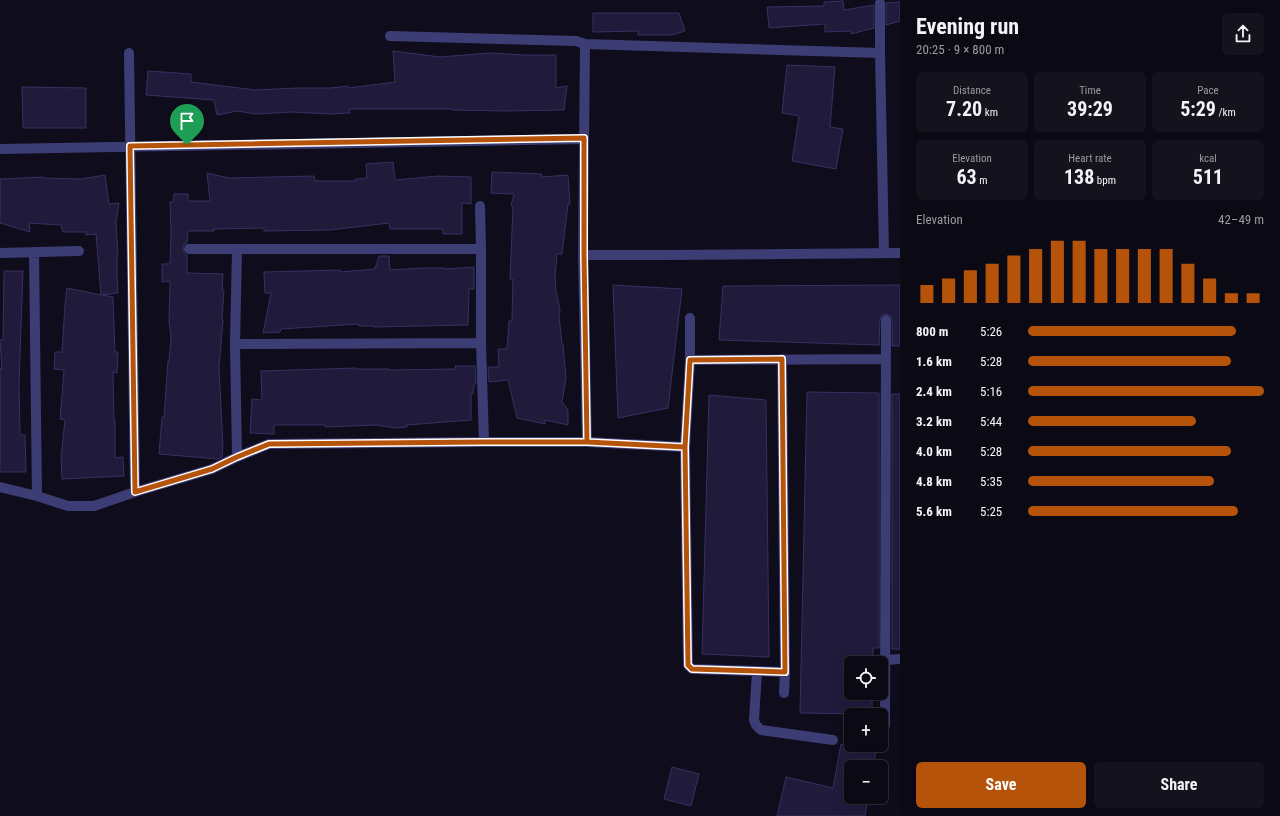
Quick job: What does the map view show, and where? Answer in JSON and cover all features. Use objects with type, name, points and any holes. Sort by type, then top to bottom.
[{"type":"street","points":[[880,3],[884,253]]},
{"type":"street","points":[[390,36],[576,41],[585,44],[880,53]]},
{"type":"street","points":[[585,44],[584,255],[587,442]]},
{"type":"street","points":[[129,53],[135,492]]},
{"type":"street","points":[[0,149],[584,138]]},
{"type":"street","points":[[480,206],[482,248],[481,344],[484,442]]},
{"type":"street","points":[[189,249],[482,248]]},
{"type":"street","points":[[237,250],[235,344],[237,457]]},
{"type":"street","points":[[0,253],[79,251]]},
{"type":"street","points":[[34,252],[37,496]]},
{"type":"street","points":[[584,255],[900,253]]},
{"type":"street","points":[[690,318],[690,360],[685,447],[688,665],[692,669],[785,672]]},
{"type":"street","points":[[886,320],[886,656]]},
{"type":"street","points":[[235,344],[481,344]]},
{"type":"street","points":[[782,359],[784,693]]},
{"type":"street","points":[[690,360],[886,359]]},
{"type":"street","points":[[0,487],[37,496],[68,506],[94,506],[212,469],[269,444],[587,442],[685,447]]},
{"type":"street","points":[[888,660],[900,660]]},
{"type":"street","points":[[757,671],[754,720],[756,725],[761,730],[833,740]]},
{"type":"building","points":[[843,1],[844,10],[874,5],[874,28],[851,34],[851,31],[825,32],[825,24],[769,28],[767,7],[824,6],[824,2]]},
{"type":"building","points":[[900,2],[900,21],[886,25],[886,3]]},
{"type":"building","points":[[593,13],[679,13],[685,31],[672,35],[638,35],[638,31],[593,32]]},
{"type":"building","points":[[393,51],[440,57],[490,53],[556,55],[556,88],[567,86],[564,110],[507,111],[451,109],[349,109],[350,113],[330,114],[293,112],[256,114],[237,111],[217,115],[214,100],[146,95],[148,71],[191,74],[191,82],[255,90],[331,88],[348,86],[348,88],[395,82]]},
{"type":"building","points":[[787,65],[835,67],[830,127],[843,129],[836,169],[792,161],[799,116],[782,113]]},
{"type":"building","points":[[22,87],[86,88],[86,128],[23,128]]},
{"type":"building","points":[[393,162],[395,180],[438,176],[471,177],[471,204],[462,203],[462,234],[443,234],[443,229],[390,229],[389,223],[330,230],[264,231],[264,228],[188,231],[187,243],[184,245],[183,249],[184,253],[187,255],[187,273],[223,274],[223,320],[219,367],[223,447],[222,457],[218,459],[159,454],[171,338],[169,321],[170,281],[162,282],[162,264],[170,264],[170,202],[173,202],[174,194],[188,194],[188,201],[210,201],[207,173],[229,178],[314,176],[315,181],[356,181],[355,179],[367,178],[366,164]]},
{"type":"building","points":[[492,172],[542,174],[541,177],[568,175],[570,204],[568,204],[562,254],[557,254],[555,278],[560,310],[559,316],[566,378],[562,402],[568,410],[568,425],[545,420],[545,424],[517,418],[508,380],[489,382],[488,367],[499,367],[498,349],[507,349],[509,321],[512,321],[513,279],[510,279],[513,207],[511,206],[514,194],[491,193]]},
{"type":"building","points":[[105,175],[109,204],[119,203],[116,223],[118,293],[102,295],[113,297],[115,352],[118,352],[117,373],[113,372],[115,458],[123,457],[124,476],[62,479],[61,458],[65,420],[60,419],[64,370],[54,369],[55,352],[62,352],[67,288],[101,295],[96,234],[86,235],[86,232],[63,232],[61,225],[29,223],[30,232],[0,223],[0,179],[44,177],[81,179]]},
{"type":"building","points":[[379,256],[389,256],[390,270],[474,267],[474,289],[469,289],[468,325],[374,327],[359,326],[359,324],[281,329],[280,332],[263,333],[271,293],[265,293],[264,272],[340,270],[340,272],[375,269]]},
{"type":"building","points":[[4,271],[23,271],[19,383],[20,435],[25,435],[26,472],[0,472],[0,368],[2,369],[0,340],[3,340]]},
{"type":"building","points":[[613,285],[682,289],[668,408],[618,418]]},
{"type":"building","points":[[900,285],[900,346],[892,346],[892,320],[891,316],[886,314],[882,315],[880,320],[879,345],[719,340],[723,286]]},
{"type":"building","points":[[455,366],[475,366],[476,384],[474,384],[473,394],[471,394],[471,420],[406,425],[407,427],[395,428],[377,425],[325,427],[325,425],[274,425],[274,434],[250,433],[252,399],[262,400],[261,371],[356,368],[389,370],[456,369]]},
{"type":"building","points":[[807,392],[879,393],[879,648],[873,648],[873,656],[844,656],[844,700],[872,700],[872,708],[844,708],[844,714],[800,713]]},
{"type":"building","points":[[892,394],[900,394],[900,649],[892,649]]},
{"type":"building","points":[[709,395],[766,400],[769,657],[702,654]]},
{"type":"building","points":[[841,744],[844,745],[844,752],[876,752],[874,760],[844,760],[844,804],[867,804],[865,816],[777,816],[786,777],[833,788]]},
{"type":"building","points":[[672,767],[699,774],[691,806],[664,799]]},
{"type":"route","points":[[187,145],[130,146],[135,492],[212,469],[269,444],[587,442],[636,444],[685,447],[690,360],[782,359],[785,672],[692,669],[688,665],[685,447],[587,442],[584,138],[187,145]]}]
